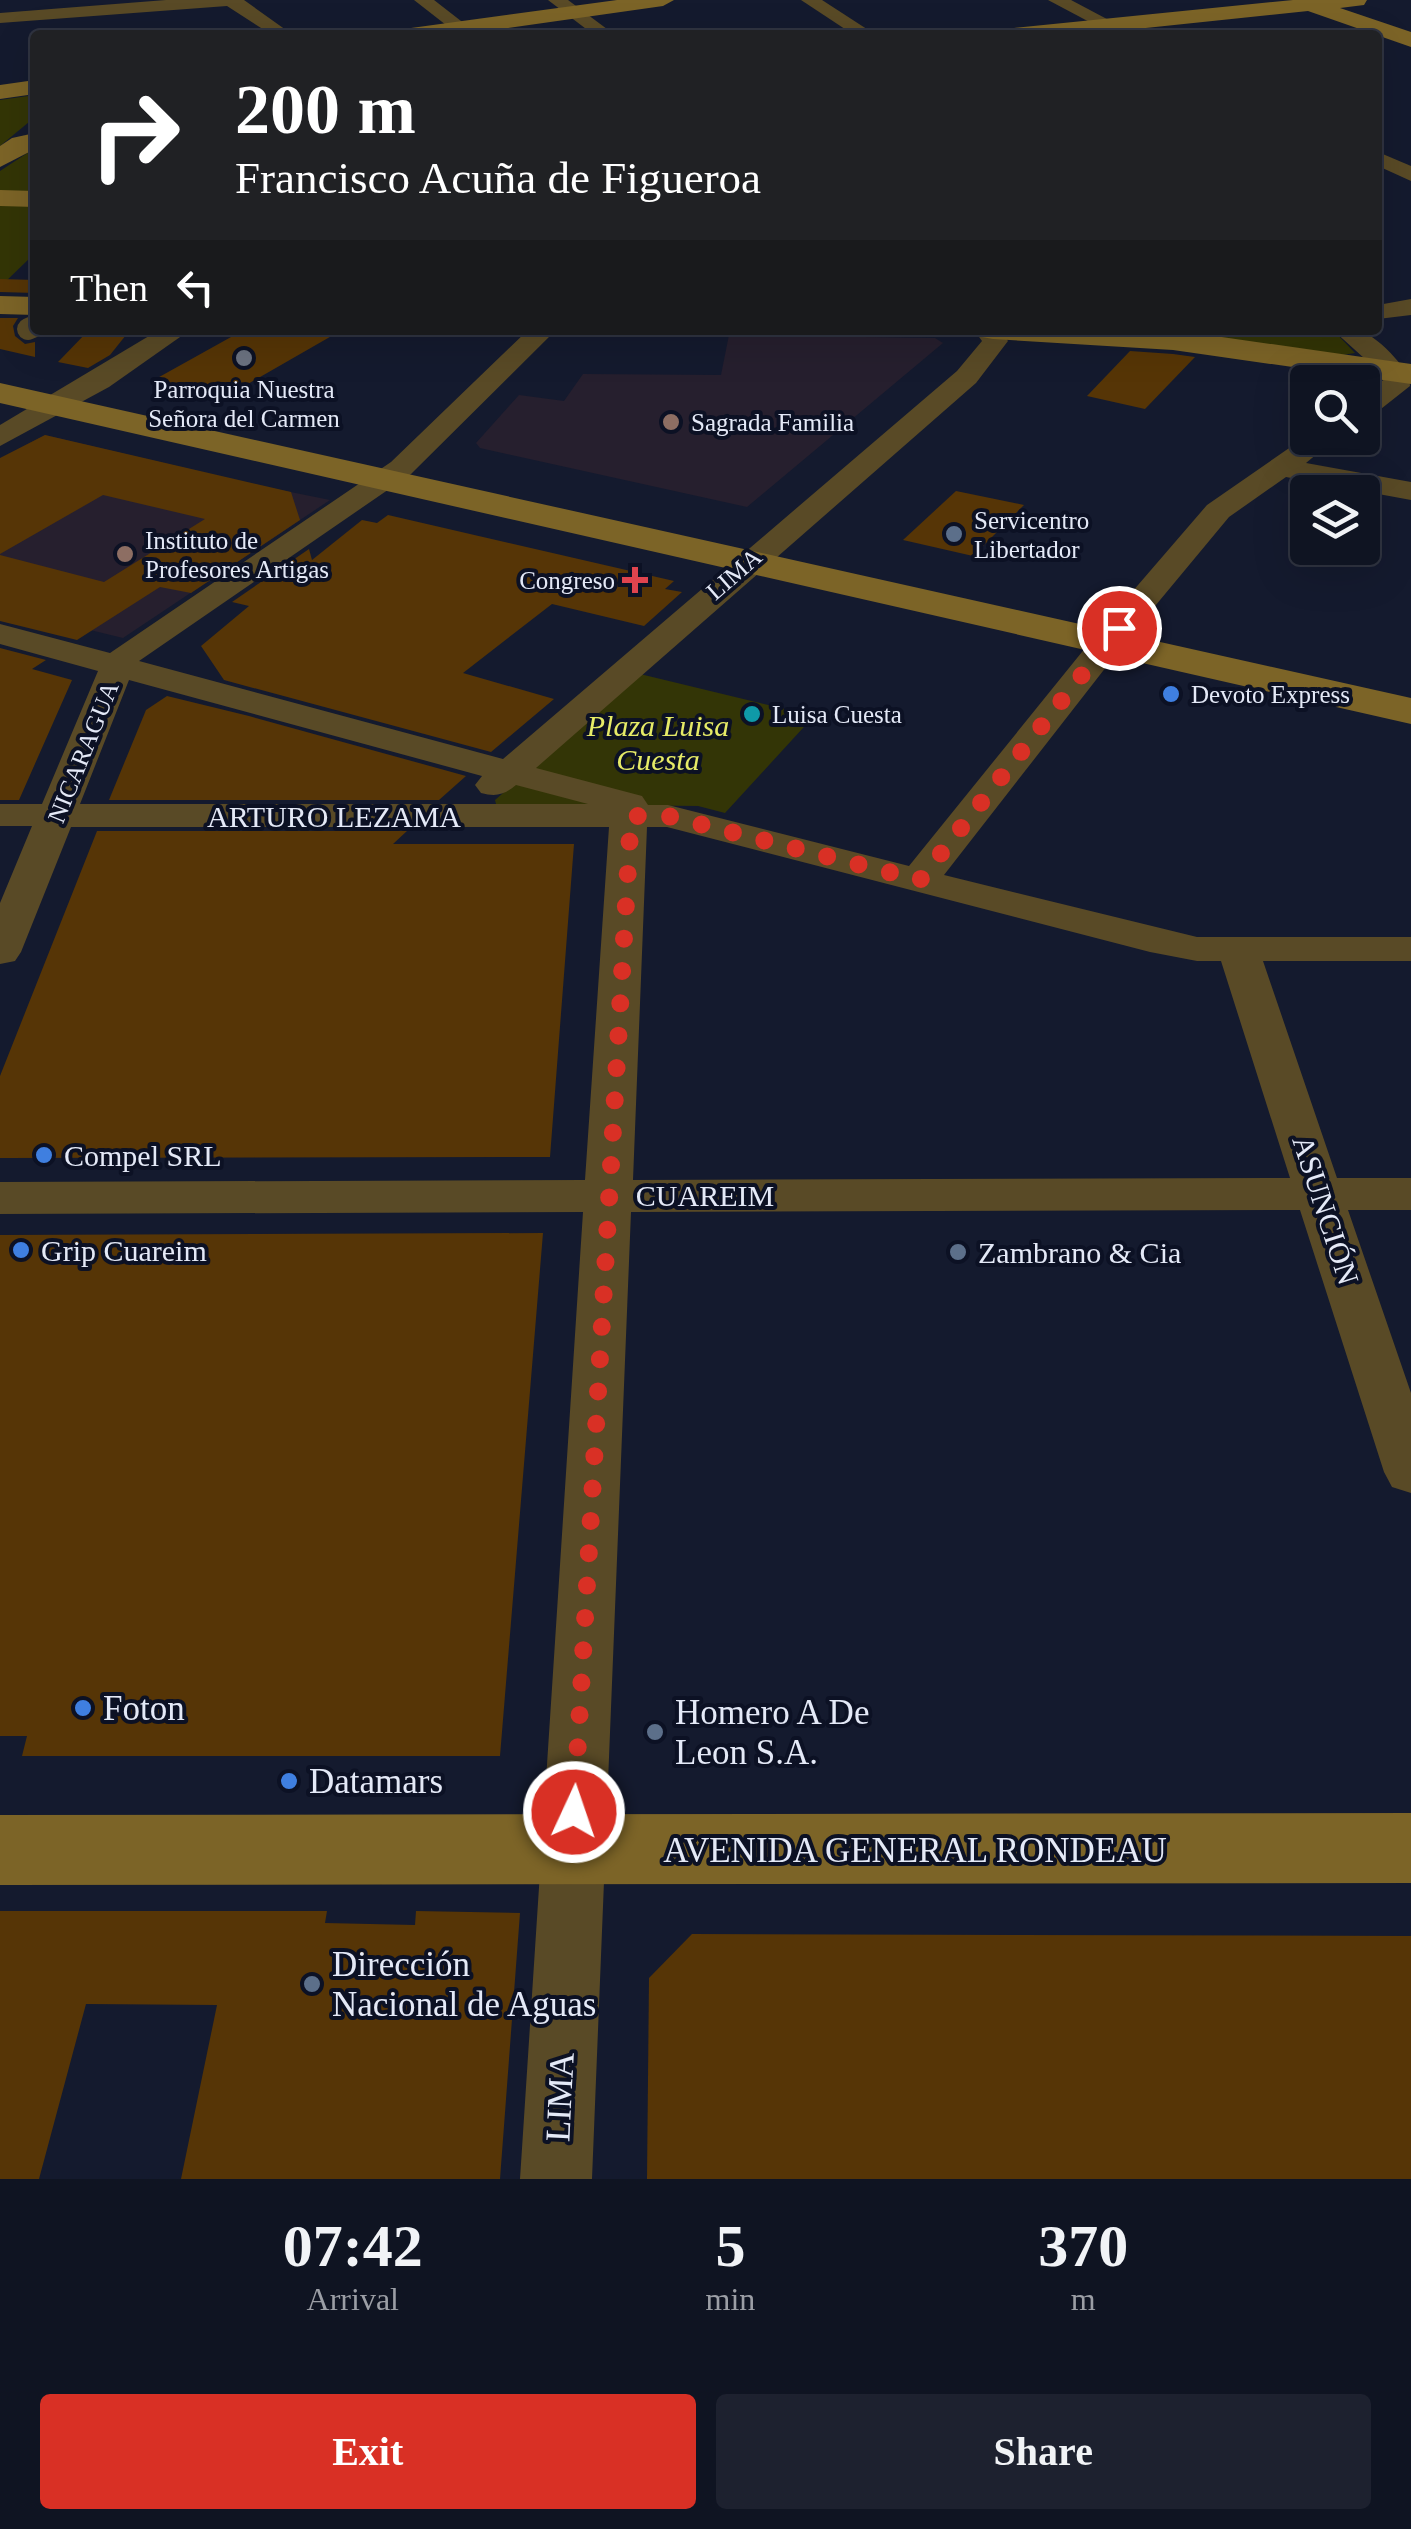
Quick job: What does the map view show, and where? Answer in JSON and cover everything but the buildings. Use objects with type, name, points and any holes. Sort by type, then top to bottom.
[{"type":"main road","points":[[447,30],[566,6],[663,0]]},
{"type":"main road","points":[[1118,30],[1303,2],[1356,0]]},
{"type":"main road","points":[[1303,2],[1411,40]]},
{"type":"main road","points":[[0,92],[30,88]]},
{"type":"main road","points":[[0,198],[30,199]]},
{"type":"main road","points":[[0,305],[30,319]]},
{"type":"main road","points":[[1082,335],[1173,340],[1404,373]]},
{"type":"main road","points":[[0,379],[66,401]]},
{"type":"main road","points":[[0,393],[66,401],[1113,635],[1411,711]]},
{"type":"main road","points":[[1113,635],[1411,692]]},
{"type":"main road","name":"AVENIDA GENERAL RONDEAU","points":[[0,1850],[1411,1848]]},
{"type":"street","points":[[2,15],[231,0],[276,30]]},
{"type":"street","points":[[423,0],[461,28]]},
{"type":"street","points":[[811,0],[820,0]]},
{"type":"street","points":[[811,0],[858,30]]},
{"type":"street","points":[[1056,0],[1118,30]]},
{"type":"street","points":[[566,6],[599,30]]},
{"type":"street","points":[[2,15],[30,37]]},
{"type":"street","points":[[1382,162],[1411,159]]},
{"type":"street","points":[[1382,162],[1411,174]]},
{"type":"street","points":[[1382,311],[1411,307]]},
{"type":"street","points":[[0,438],[169,335]]},
{"type":"street","name":"NICARAGUA","points":[[0,952],[118,665],[128,654],[392,474],[538,335]]},
{"type":"street","name":"LIMA","points":[[458,816],[992,351],[996,341],[993,335]]},
{"type":"street","points":[[1353,335],[1404,373],[1399,384],[1380,397]]},
{"type":"street","points":[[920,880],[1113,635],[1218,511],[1297,455]]},
{"type":"street","points":[[1280,467],[1411,491]]},
{"type":"street","points":[[0,634],[630,804],[650,816],[1150,940],[1198,949],[1411,949]]},
{"type":"street","name":"ARTURO LEZAMA","points":[[0,815],[650,816]]},
{"type":"street","name":"LIMA","points":[[556,2179],[608,1196],[650,816]]},
{"type":"street","name":"ASUNCIÓN","points":[[1238,950],[1411,1472]]},
{"type":"street","name":"CUAREIM","points":[[0,1198],[1411,1194]]},
{"type":"shaded area","name":"Sagrada Familia","points":[[729,335],[935,338],[943,343],[747,507],[480,448],[476,443],[519,395],[564,401],[583,374],[721,375]]},
{"type":"shaded area","name":"Instituto de Profesores Artigas","points":[[45,435],[330,500],[123,638],[0,608],[0,459]]},
{"type":"green space","points":[[30,96],[30,121],[0,146],[0,100]]},
{"type":"green space","points":[[30,151],[30,194],[0,192],[0,171]]},
{"type":"green space","points":[[0,201],[30,203],[30,258],[0,287]]},
{"type":"green space","points":[[1338,335],[1355,353],[1342,355],[1207,337]]},
{"type":"green space","name":"Plaza Luisa Cuesta","points":[[640,674],[814,716],[725,813],[698,806],[496,804],[495,800]]},
{"type":"place","name":"Parroquia Nuestra Señora del Carmen","points":[[244,358]]},
{"type":"place","name":"Sagrada Familia","points":[[671,422]]},
{"type":"place","name":"Servicentro Libertador","points":[[954,534]]},
{"type":"place","name":"Instituto de Profesores Artigas","points":[[125,554]]},
{"type":"place","name":"Congreso","points":[[635,580]]},
{"type":"place","name":"Devoto Express","points":[[1171,694]]},
{"type":"place","name":"Luisa Cuesta","points":[[752,714]]},
{"type":"place","name":"Compel SRL","points":[[44,1155]]},
{"type":"place","name":"Grip Cuareim","points":[[21,1250]]},
{"type":"place","name":"Zambrano & Cia","points":[[958,1252]]},
{"type":"place","name":"Foton","points":[[83,1708]]},
{"type":"place","name":"Homero A De Leon S.A.","points":[[655,1732]]},
{"type":"place","name":"Datamars","points":[[289,1781]]},
{"type":"place","name":"Dirección Nacional de Aguas","points":[[312,1984]]},
{"type":"route","points":[[574,1812],[631,816],[668,816],[920,880],[1119,628]]}]
